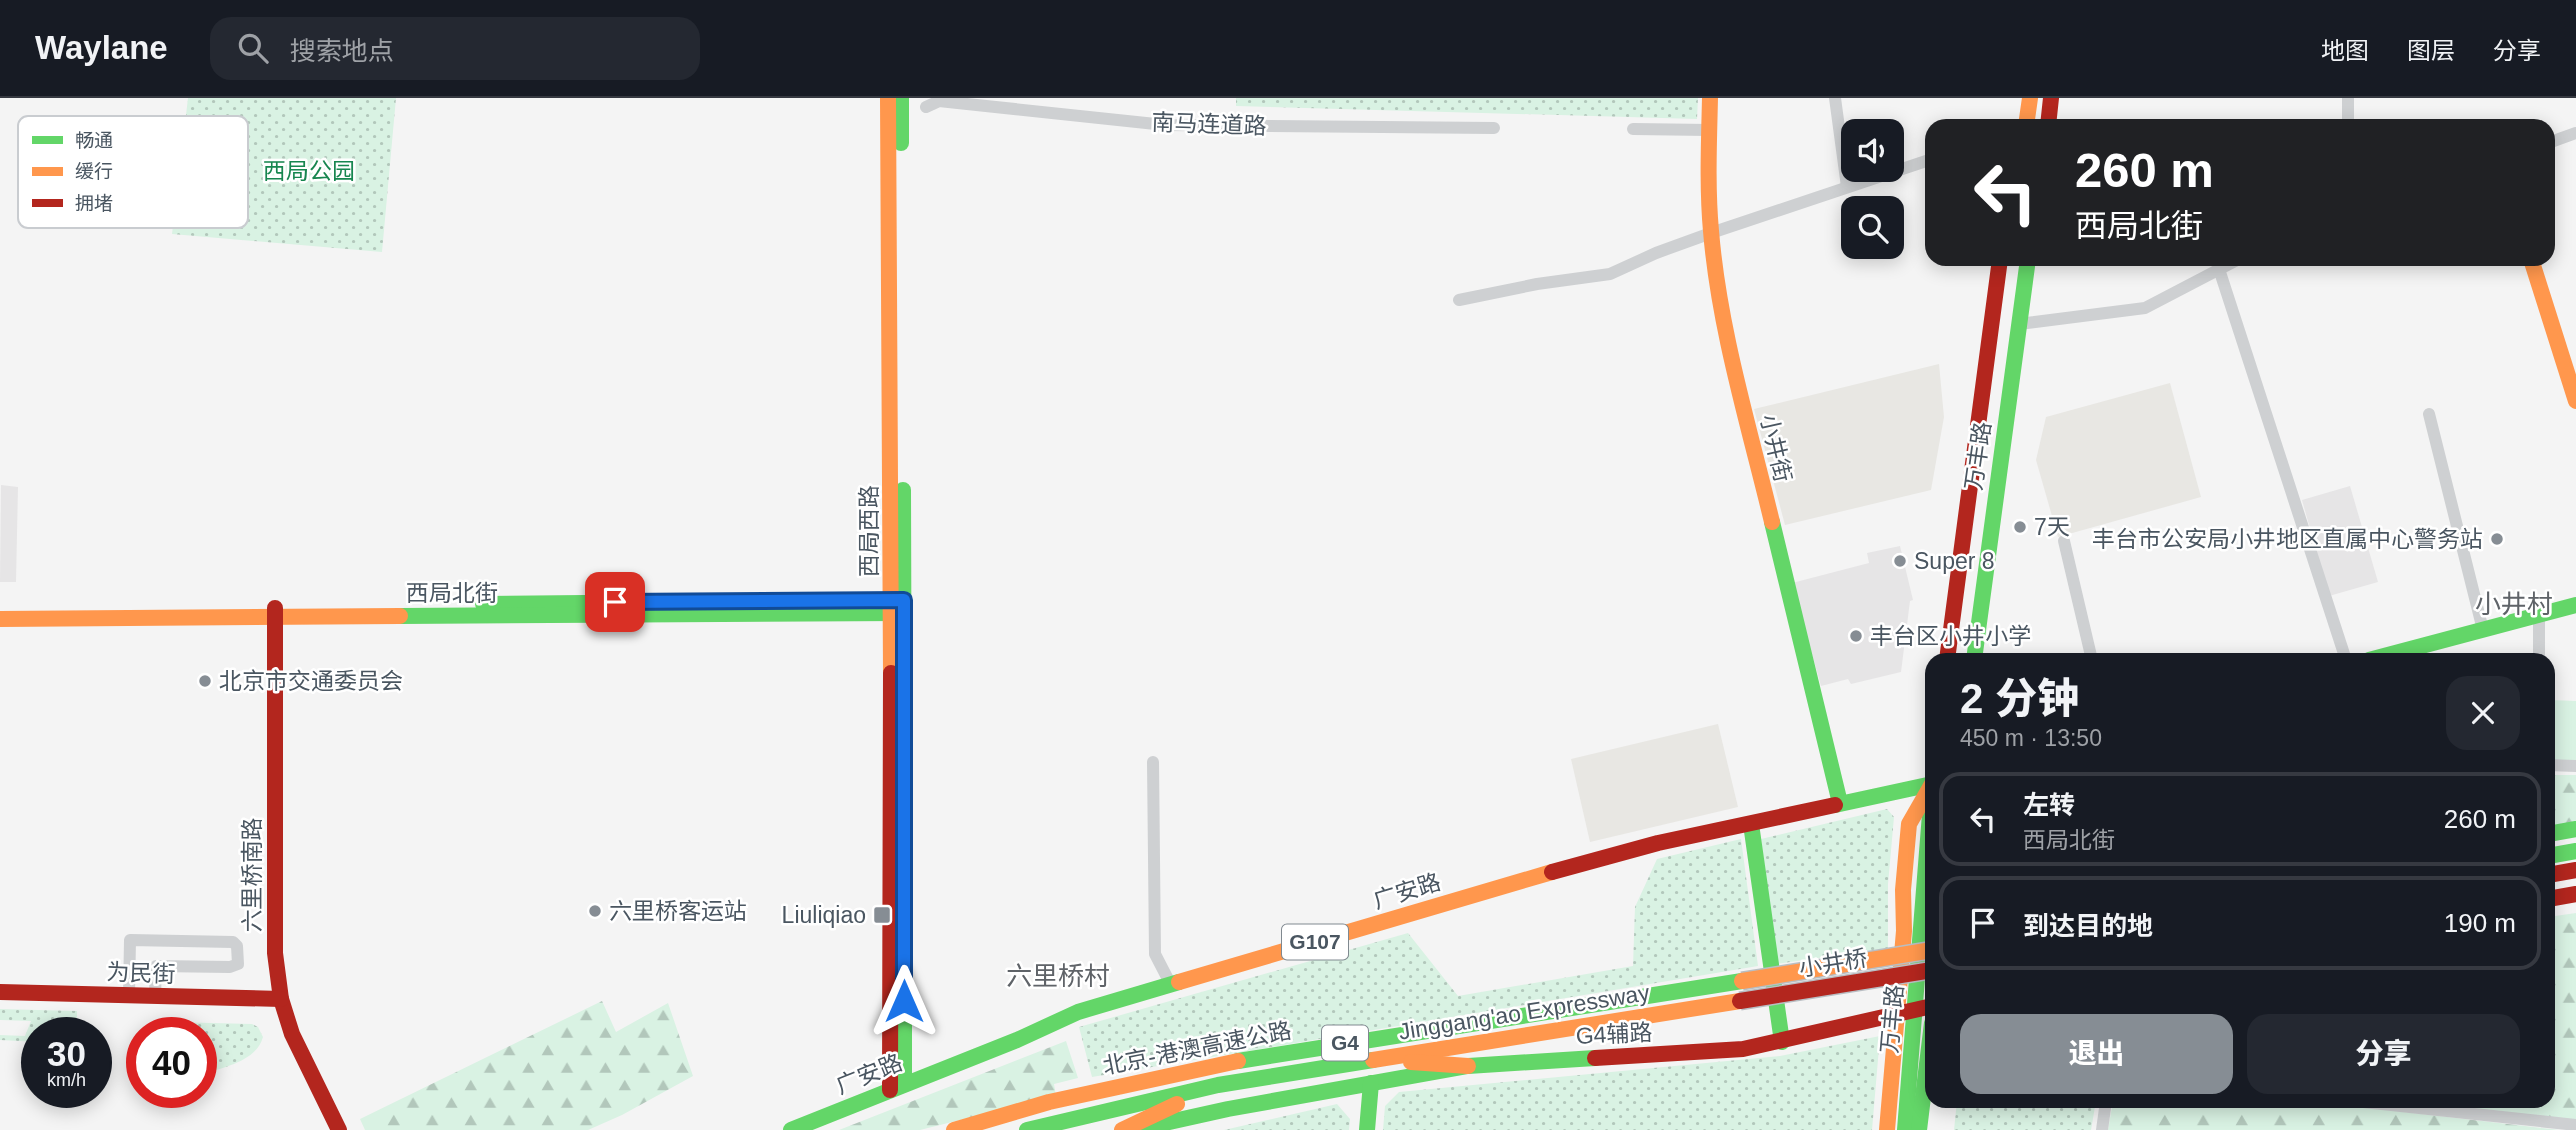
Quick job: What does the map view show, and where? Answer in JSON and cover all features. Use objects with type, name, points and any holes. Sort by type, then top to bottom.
[{"type":"main road","name":"西局西路","points":[[888,98],[898,606]]},
{"type":"main road","name":"西局西路","points":[[897,1087],[901,98]]},
{"type":"main road","name":"小井街","points":[[1710,98],[1711,233],[1729,345],[1840,803]]},
{"type":"main road","points":[[2019,119],[2021,98]]},
{"type":"main road","points":[[2027,119],[2030,98]]},
{"type":"main road","points":[[2049,119],[2051,98]]},
{"type":"main road","name":"万丰路","points":[[1948,653],[1999,266]]},
{"type":"main road","points":[[2019,266],[2015,296],[2019,324]]},
{"type":"main road","name":"万丰路","points":[[1975,653],[2027,266]]},
{"type":"main road","points":[[2533,266],[2576,401]]},
{"type":"main road","points":[[2396,653],[2576,605]]},
{"type":"main road","name":"西局北街","points":[[0,609],[275,611],[898,606]]},
{"type":"main road","name":"西局北街","points":[[0,619],[275,611]]},
{"type":"main road","name":"六里桥南路","points":[[275,611],[275,953],[281,999],[302,1059],[339,1130]]},
{"type":"main road","name":"广安路","points":[[791,1130],[1078,1013],[1539,875],[1658,843],[1925,786]]},
{"type":"main road","points":[[1887,1130],[1898,1015],[1904,931],[1903,890],[1909,824],[1925,797]]},
{"type":"main road","points":[[1751,824],[1782,1042]]},
{"type":"main road","points":[[2555,833],[2576,829]]},
{"type":"main road","points":[[2555,855],[2576,852]]},
{"type":"main road","points":[[2555,873],[2576,870]]},
{"type":"main road","name":"万丰路","points":[[1905,1130],[1925,878]]},
{"type":"main road","points":[[2555,898],[2576,894]]},
{"type":"main road","name":"小井桥","points":[[1742,981],[1925,951]]},
{"type":"main road","name":"小井桥","points":[[1740,1001],[1925,971]]},
{"type":"main road","name":"北京-港澳高速公路","points":[[954,1130],[1049,1102],[1216,1064],[1742,981]]},
{"type":"main road","name":"为民街","points":[[0,992],[281,999]]},
{"type":"main road","name":"Jinggang'ao Expressway","points":[[1027,1130],[1218,1085],[1740,1001]]},
{"type":"main road","name":"G4辅路","points":[[1131,1130],[1468,1066],[1743,1049],[1925,1008]]},
{"type":"main road","points":[[1373,1059],[1468,1066]]},
{"type":"main road","name":"万丰路","points":[[1919,1130],[1925,1081]]},
{"type":"main road","points":[[1367,1130],[1371,1083]]},
{"type":"main road","points":[[1122,1130],[1218,1085]]},
{"type":"street","points":[[1835,98],[1847,187]]},
{"type":"street","points":[[2348,98],[2348,119]]},
{"type":"street","name":"南马连道路","points":[[926,107],[939,101],[1165,125],[1493,128]]},
{"type":"street","points":[[1633,129],[1709,130]]},
{"type":"street","points":[[2555,140],[2576,133]]},
{"type":"street","points":[[1459,300],[1537,284],[1611,274],[1656,253],[1711,233],[1925,161]]},
{"type":"street","points":[[2019,324],[2145,308],[2225,266]]},
{"type":"street","points":[[2219,269],[2344,653]]},
{"type":"street","points":[[2429,414],[2483,630]]},
{"type":"street","points":[[2064,541],[2090,653]]},
{"type":"street","points":[[2539,615],[2539,653]]},
{"type":"street","points":[[1153,762],[1155,954],[1171,985]]},
{"type":"street","points":[[2555,765],[2576,766]]},
{"type":"street","points":[[129,995],[130,940],[233,942],[237,946],[238,964],[230,967],[130,964]]},
{"type":"street","points":[[155,996],[156,966]]},
{"type":"street","points":[[2102,1130],[2105,1108]]},
{"type":"street","points":[[2419,1108],[2576,1125]]},
{"type":"shaded area","points":[[1939,364],[1944,417],[1931,490],[1785,525],[1754,409]]},
{"type":"shaded area","points":[[2170,383],[2201,497],[2058,537],[2036,460],[2046,417]]},
{"type":"shaded area","points":[[1,485],[18,487],[16,582],[0,582]]},
{"type":"shaded area","points":[[2350,486],[2378,582],[2329,596],[2302,500]]},
{"type":"shaded area","name":"丰台区小井小学","points":[[1900,546],[1913,600],[1910,601],[1901,672],[1851,684],[1848,679],[1821,686],[1792,583],[1869,563],[1867,553]]},
{"type":"shaded area","points":[[1718,724],[1738,807],[1590,842],[1571,759]]},
{"type":"green space","name":"西局公园","points":[[188,98],[396,98],[382,252],[172,234],[173,228],[248,228],[248,116],[186,116]]},
{"type":"green space","points":[[1236,98],[1698,98],[1697,119],[1236,106]]},
{"type":"green space","points":[[2555,700],[2576,701],[2576,765],[2555,764]]},
{"type":"green space","points":[[2555,775],[2576,775],[2576,822],[2555,825]]},
{"type":"green space","points":[[1887,809],[1894,817],[1888,884],[1888,948],[1777,964],[1761,839]]},
{"type":"green space","points":[[1741,839],[1758,966],[1092,1077],[1079,1027],[1408,933],[1458,996],[1633,966],[1635,907],[1657,859]]},
{"type":"green space","points":[[2576,913],[2576,1121],[2458,1108],[2555,1108],[2555,916]]},
{"type":"green space","points":[[602,1001],[616,1032],[668,1003],[693,1076],[622,1115],[588,1130],[365,1130],[360,1119]]},
{"type":"green space","points":[[0,1009],[77,1011],[77,1017],[21,1017],[21,1021],[0,1020]]},
{"type":"green space","points":[[217,1023],[252,1024],[258,1027],[263,1037],[259,1045],[246,1058],[217,1070]]},
{"type":"green space","points":[[0,1035],[21,1036],[21,1041],[0,1040]]},
{"type":"green space","points":[[1880,1036],[1872,1130],[1383,1130],[1385,1106],[1399,1092],[1780,1056]]},
{"type":"green space","points":[[1066,1041],[1078,1078],[1054,1084],[1056,1096],[920,1130],[839,1130]]},
{"type":"green space","points":[[1337,1104],[1350,1119],[1349,1130],[1224,1130]]},
{"type":"green space","points":[[1956,1108],[2095,1108],[2091,1130],[1954,1130]]},
{"type":"green space","points":[[2112,1108],[2369,1108],[2559,1130],[2108,1130]]},
{"type":"traffic: fast","points":[[901,98],[901,143]]},
{"type":"traffic: fast","points":[[1975,653],[2027,266]]},
{"type":"traffic: fast","points":[[903,490],[904,812]]},
{"type":"traffic: fast","points":[[1772,522],[1840,803]]},
{"type":"traffic: fast","points":[[483,604],[903,600]]},
{"type":"traffic: fast","points":[[2395,653],[2576,605]]},
{"type":"traffic: fast","points":[[400,616],[901,613]]},
{"type":"traffic: fast","points":[[1835,805],[1925,786]]},
{"type":"traffic: fast","points":[[1751,824],[1782,1042]]},
{"type":"traffic: fast","points":[[2555,833],[2576,829]]},
{"type":"traffic: fast","points":[[2555,855],[2576,851]]},
{"type":"traffic: fast","points":[[1905,1130],[1925,877]]},
{"type":"traffic: fast","points":[[904,959],[904,1084]]},
{"type":"traffic: fast","points":[[1238,1061],[1742,981]]},
{"type":"traffic: fast","points":[[791,1130],[1017,1040],[1078,1012],[1179,982]]},
{"type":"traffic: fast","points":[[1142,1128],[1228,1109],[1468,1066],[1595,1058]]},
{"type":"traffic: fast","points":[[1027,1130],[1218,1085],[1373,1060]]},
{"type":"traffic: fast","points":[[1919,1130],[1925,1081]]},
{"type":"traffic: fast","points":[[1367,1130],[1371,1083]]},
{"type":"traffic: slow","points":[[888,98],[891,673]]},
{"type":"traffic: slow","points":[[1710,98],[1709,198],[1715,268],[1736,377],[1772,522]]},
{"type":"traffic: slow","points":[[2027,119],[2030,98]]},
{"type":"traffic: slow","points":[[2533,266],[2576,401]]},
{"type":"traffic: slow","points":[[0,619],[400,616]]},
{"type":"traffic: slow","points":[[1887,1130],[1904,931],[1903,890],[1909,824],[1925,796]]},
{"type":"traffic: slow","points":[[1179,982],[1552,872]]},
{"type":"traffic: slow","points":[[1742,981],[1925,951]]},
{"type":"traffic: slow","points":[[1373,1060],[1740,1001]]},
{"type":"traffic: slow","points":[[954,1130],[1049,1102],[1238,1061]]},
{"type":"traffic: slow","points":[[1411,1062],[1468,1066]]},
{"type":"traffic: slow","points":[[1122,1130],[1177,1104]]},
{"type":"traffic: jam","points":[[2049,119],[2051,98]]},
{"type":"traffic: jam","points":[[1948,653],[1999,266]]},
{"type":"traffic: jam","points":[[275,608],[275,953],[281,999],[292,1034],[339,1130]]},
{"type":"traffic: jam","points":[[890,1090],[891,673]]},
{"type":"traffic: jam","points":[[1552,872],[1658,843],[1835,805]]},
{"type":"traffic: jam","points":[[2555,874],[2576,870]]},
{"type":"traffic: jam","points":[[2555,898],[2576,894]]},
{"type":"traffic: jam","points":[[1740,1001],[1925,971]]},
{"type":"traffic: jam","points":[[0,992],[281,999]]},
{"type":"traffic: jam","points":[[1595,1058],[1743,1049],[1925,1008]]},
{"type":"place","name":"7天","points":[[2020,527]]},
{"type":"place","name":"丰台市公安局小井地区直属中心警务站","points":[[2497,539]]},
{"type":"place","name":"Super 8","points":[[1900,561]]},
{"type":"place","name":"丰台区小井小学","points":[[1856,636]]},
{"type":"place","name":"北京市交通委员会","points":[[205,681]]},
{"type":"place","name":"六里桥客运站","points":[[595,911]]},
{"type":"place","name":"Liuliqiao","points":[[882,915]]},
{"type":"district","name":"小井村","points":[[2514,604]]},
{"type":"district","name":"六里桥村","points":[[1058,976]]},
{"type":"route","points":[[615,602],[904,600],[904,1001]]}]
